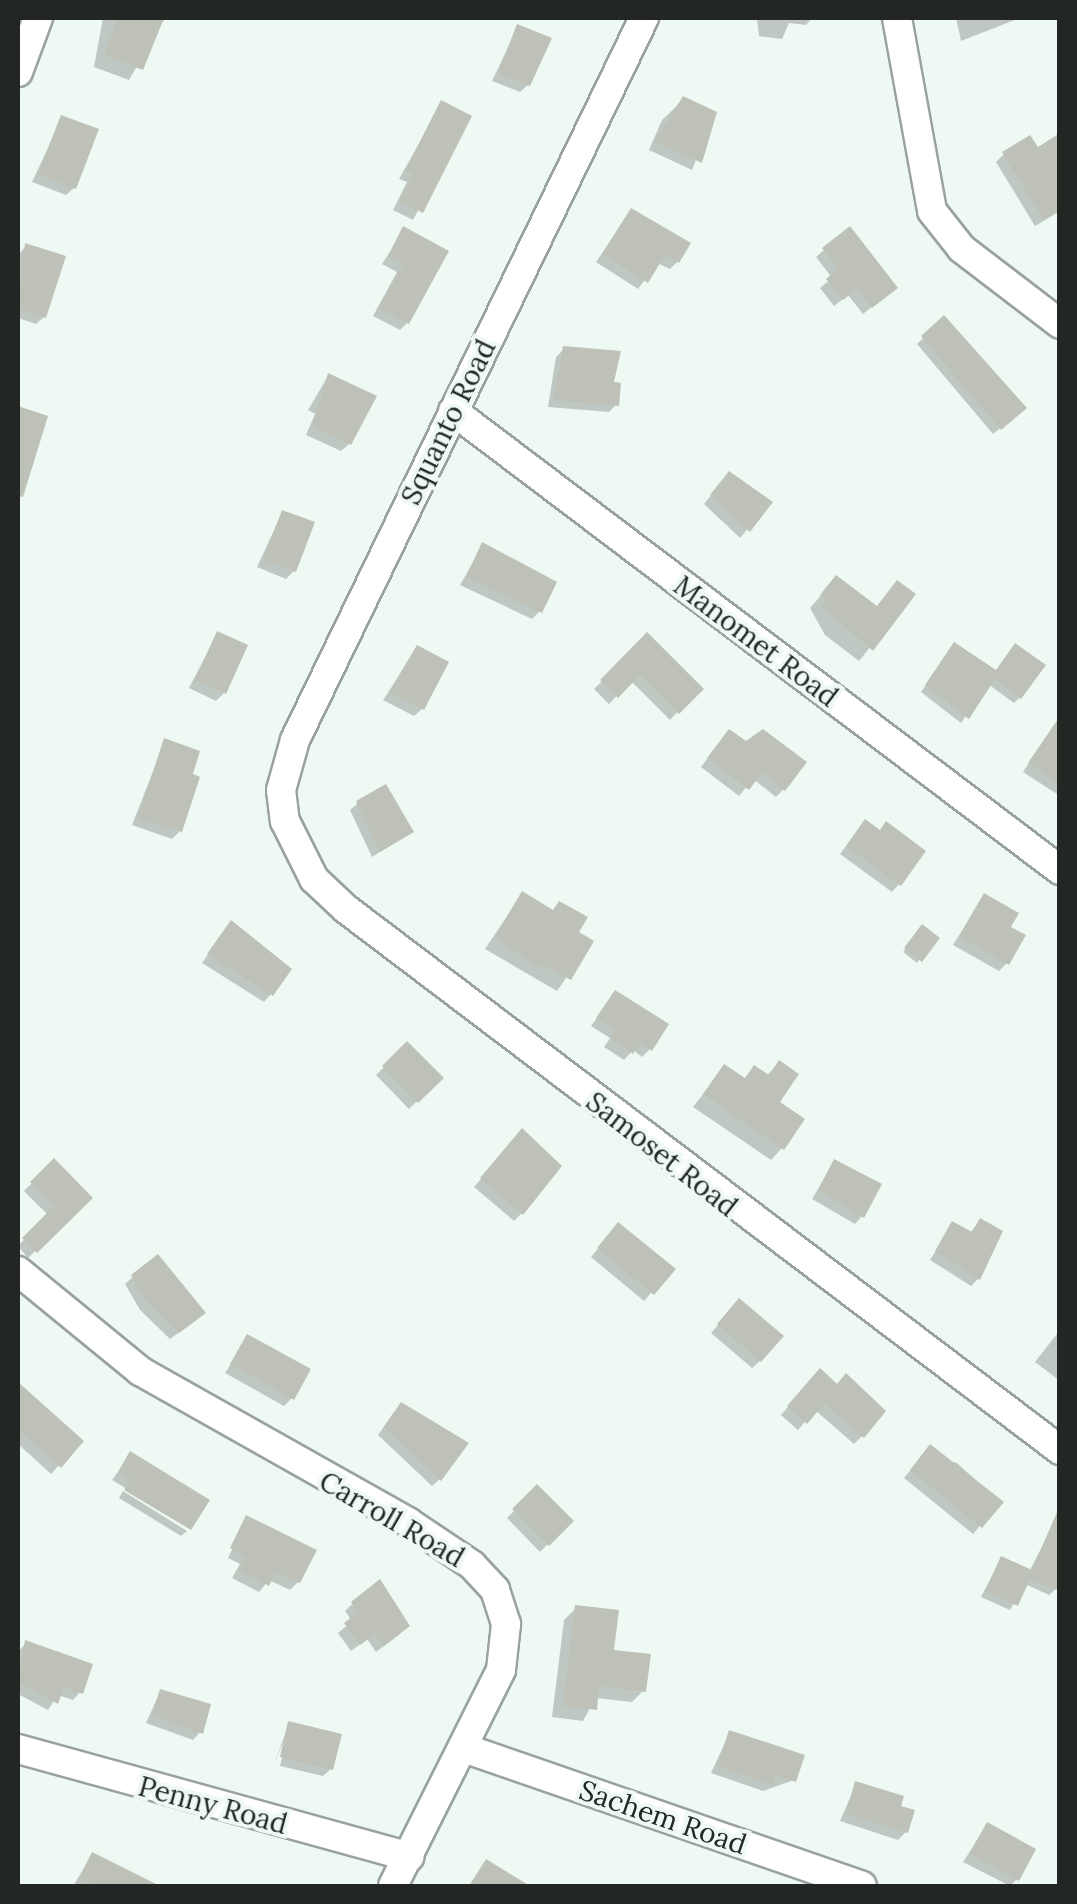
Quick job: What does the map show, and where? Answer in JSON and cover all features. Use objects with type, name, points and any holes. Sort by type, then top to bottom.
[{"type":"street","points":[[18,72],[38,18]]},
{"type":"street","name":"Squanto Road","points":[[288,833],[281,790],[295,740],[644,18]]},
{"type":"street","points":[[897,18],[918,162],[932,211],[962,249],[1060,324]]},
{"type":"street","name":"Manomet Road","points":[[453,412],[1060,870]]},
{"type":"street","name":"Samoset Road","points":[[288,833],[314,879],[346,909],[1060,1450]]},
{"type":"street","name":"Carroll Road","points":[[18,1272],[140,1372],[408,1522],[483,1574],[502,1606],[505,1651],[464,1748],[393,1886]]},
{"type":"street","name":"Sachem Road","points":[[464,1748],[862,1886]]},
{"type":"street","name":"Penny Road","points":[[18,1749],[409,1857]]},
{"type":"building","points":[[118,18],[164,18],[143,70],[104,55]]},
{"type":"building","points":[[517,24],[552,38],[530,86],[498,73]]},
{"type":"building","points":[[683,96],[717,112],[702,163],[655,142]]},
{"type":"building","points":[[441,100],[472,116],[423,213],[399,201],[412,174],[405,171]]},
{"type":"building","points":[[61,115],[99,129],[76,189],[38,174]]},
{"type":"building","points":[[1060,133],[1060,210],[1044,220],[1002,152],[1030,135],[1038,147]]},
{"type":"building","points":[[631,208],[691,243],[679,263],[665,255],[648,283],[602,254]]},
{"type":"building","points":[[403,226],[449,251],[409,324],[379,308],[403,264],[388,256]]},
{"type":"building","points":[[850,226],[898,288],[872,308],[857,289],[843,300],[826,279],[838,269],[822,248]]},
{"type":"building","points":[[25,243],[66,256],[46,318],[18,309]]},
{"type":"building","points":[[944,315],[1027,408],[1001,430],[921,336]]},
{"type":"building","points":[[563,346],[621,351],[614,382],[621,383],[619,406],[554,400]]},
{"type":"building","points":[[328,373],[377,396],[351,445],[312,427]]},
{"type":"building","points":[[18,406],[48,416],[23,497],[18,496]]},
{"type":"building","points":[[729,471],[773,502],[750,532],[710,495]]},
{"type":"building","points":[[282,510],[315,522],[296,572],[263,560]]},
{"type":"building","points":[[482,542],[557,582],[542,613],[466,577]]},
{"type":"building","points":[[836,575],[877,606],[897,580],[916,594],[873,651],[822,606],[826,600],[820,595]]},
{"type":"building","points":[[217,631],[248,645],[226,694],[195,680]]},
{"type":"building","points":[[647,632],[704,689],[679,714],[640,675],[618,698],[600,680]]},
{"type":"building","points":[[954,642],[996,670],[1015,643],[1046,665],[1021,699],[995,679],[969,719],[925,685]]},
{"type":"building","points":[[417,645],[449,662],[424,710],[389,692]]},
{"type":"building","points":[[1060,716],[1060,784],[1028,763]]},
{"type":"building","points":[[729,729],[746,741],[763,729],[807,762],[785,791],[762,773],[749,790],[707,758]]},
{"type":"building","points":[[164,738],[200,751],[193,774],[200,777],[182,832],[138,818]]},
{"type":"building","points":[[386,784],[414,832],[380,852],[356,801]]},
{"type":"building","points":[[865,819],[880,830],[886,821],[926,851],[901,886],[846,846]]},
{"type":"building","points":[[522,891],[553,910],[559,901],[588,917],[579,932],[594,941],[571,980],[543,965],[541,969],[495,937]]},
{"type":"building","points":[[984,893],[1019,913],[1011,927],[1026,935],[1009,965],[959,936]]},
{"type":"building","points":[[231,920],[292,969],[273,996],[207,954]]},
{"type":"building","points":[[922,924],[940,938],[922,962],[904,948]]},
{"type":"building","points":[[615,990],[669,1024],[652,1051],[640,1043],[633,1054],[610,1038],[616,1030],[596,1018]]},
{"type":"building","points":[[407,1041],[444,1078],[418,1103],[382,1066]]},
{"type":"building","points":[[779,1060],[799,1074],[780,1102],[805,1119],[784,1150],[703,1094],[724,1064],[745,1078],[754,1065],[769,1075]]},
{"type":"building","points":[[522,1128],[562,1166],[523,1215],[480,1178]]},
{"type":"building","points":[[54,1158],[93,1198],[37,1253],[22,1238],[54,1206],[30,1182]]},
{"type":"building","points":[[834,1159],[882,1184],[864,1218],[818,1190]]},
{"type":"building","points":[[980,1218],[1003,1231],[980,1280],[935,1251],[952,1221],[972,1232]]},
{"type":"building","points":[[618,1222],[676,1269],[654,1295],[597,1248]]},
{"type":"building","points":[[158,1254],[206,1313],[179,1333],[147,1302],[131,1275]]},
{"type":"building","points":[[739,1298],[784,1336],[761,1362],[717,1324]]},
{"type":"building","points":[[247,1334],[311,1369],[294,1400],[230,1364]]},
{"type":"building","points":[[820,1368],[837,1384],[846,1373],[886,1411],[864,1438],[824,1404],[807,1424],[787,1406]]},
{"type":"building","points":[[18,1382],[84,1441],[61,1468],[18,1429]]},
{"type":"building","points":[[401,1402],[469,1443],[441,1481],[384,1427]]},
{"type":"building","points":[[930,1444],[1004,1502],[982,1528],[910,1470]]},
{"type":"building","points":[[130,1451],[210,1500],[191,1530],[124,1490],[131,1480],[118,1472]]},
{"type":"building","points":[[537,1484],[574,1521],[549,1546],[512,1509]]},
{"type":"building","points":[[1060,1505],[1060,1591],[1030,1579],[1018,1606],[985,1591],[1001,1556],[1032,1570]]},
{"type":"building","points":[[246,1515],[317,1550],[300,1583],[276,1572],[269,1586],[238,1570],[245,1556],[230,1548]]},
{"type":"building","points":[[380,1579],[410,1626],[384,1646],[375,1634],[360,1645],[344,1623],[358,1612],[351,1602]]},
{"type":"building","points":[[575,1605],[619,1610],[614,1650],[651,1654],[646,1692],[599,1686],[597,1710],[563,1706]]},
{"type":"building","points":[[25,1640],[93,1664],[83,1694],[64,1687],[58,1704],[18,1682]]},
{"type":"building","points":[[160,1689],[211,1704],[203,1734],[152,1715]]},
{"type":"building","points":[[288,1721],[342,1734],[333,1770],[280,1757]]},
{"type":"building","points":[[729,1730],[805,1755],[796,1782],[776,1775],[773,1785],[717,1766]]},
{"type":"building","points":[[855,1781],[904,1796],[901,1806],[915,1810],[908,1833],[846,1814]]},
{"type":"building","points":[[987,1822],[1036,1849],[1019,1881],[969,1854]]},
{"type":"building","points":[[92,1852],[160,1886],[97,1886],[79,1878]]},
{"type":"building","points":[[486,1859],[530,1886],[469,1886]]}]
